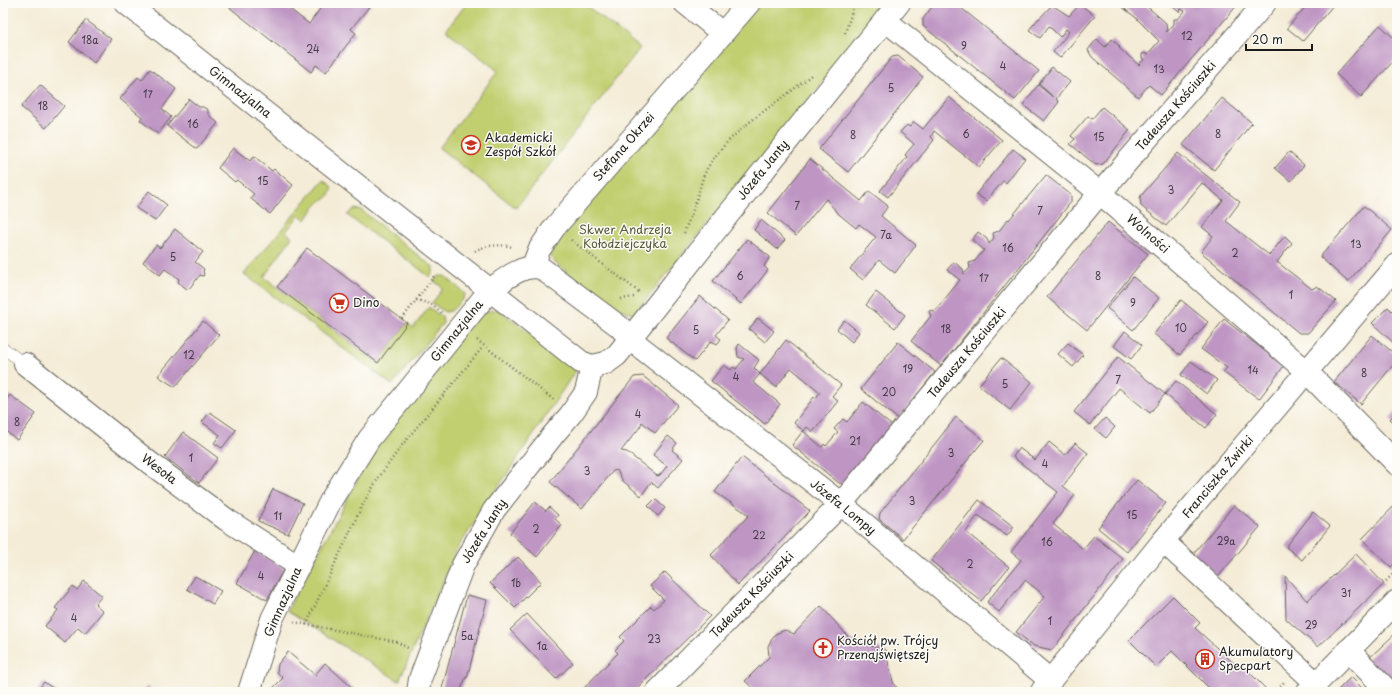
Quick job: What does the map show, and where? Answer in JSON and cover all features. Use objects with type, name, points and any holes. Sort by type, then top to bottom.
[{"type":"street","name":"Gimnazjalna","points":[[126,3],[490,290],[369,439],[331,500],[276,612],[249,692]]},
{"type":"street","points":[[685,3],[722,33]]},
{"type":"street","name":"Stefana Okrzei","points":[[533,266],[539,250],[554,228],[748,3]]},
{"type":"street","name":"Józefa Janty","points":[[418,692],[420,679],[427,657],[463,565],[494,510],[571,414],[586,392],[592,366],[606,363],[617,355],[899,3]]},
{"type":"street","name":"Tadeusza Kościuszki","points":[[657,692],[841,504],[1100,193],[1265,3]]},
{"type":"street","name":"Wolności","points":[[885,20],[1100,193],[1307,372],[1397,464]]},
{"type":"street","name":"Franciszka Żwirki","points":[[1047,686],[1164,541],[1397,265]]},
{"type":"street","points":[[533,266],[511,275],[490,290],[581,362],[592,366]]},
{"type":"street","name":"Józefa Lompy","points":[[533,266],[542,268],[620,327],[630,339],[841,504],[1047,686]]},
{"type":"street","name":"Wesoła","points":[[25,364],[150,463],[227,520],[299,566]]},
{"type":"street","points":[[1164,541],[1312,688],[1397,601]]},
{"type":"street","points":[[1348,650],[1389,692]]},
{"type":"lane","points":[[3,348],[25,364]]},
{"type":"path","points":[[843,37],[855,3]]},
{"type":"path","points":[[682,238],[694,207],[700,183],[708,167],[722,147],[737,131],[784,96],[814,71]]},
{"type":"path","points":[[554,228],[574,241],[639,292],[642,296]]},
{"type":"path","points":[[460,266],[467,256],[482,246],[506,245],[512,247],[508,251]]},
{"type":"path","points":[[402,319],[435,275]]},
{"type":"path","points":[[639,292],[644,286]]},
{"type":"path","points":[[416,300],[431,304],[571,414]]},
{"type":"path","points":[[306,625],[364,502],[379,477],[403,444],[482,348]]},
{"type":"path","points":[[276,612],[296,623],[397,642],[427,657]]},
{"type":"path","points":[[1275,692],[1287,679]]},
{"type":"green space","points":[[467,3],[583,3],[640,48],[516,208],[439,148],[498,71],[446,30]]},
{"type":"green space","name":"Skwer Andrzeja Kołodziejczyka","points":[[755,3],[887,3],[634,314],[608,305],[553,261],[544,245]]},
{"type":"green space","points":[[323,180],[332,187],[330,194],[315,207],[306,220],[299,215],[286,232],[292,237],[264,277],[378,363],[407,323],[413,328],[429,307],[442,317],[443,323],[392,385],[244,274]]},
{"type":"green space","points":[[354,209],[361,210],[433,267],[433,273],[430,277],[347,215]]},
{"type":"green space","points":[[438,276],[445,276],[465,294],[463,299],[451,311],[445,312],[432,303],[442,290],[442,287],[434,281]]},
{"type":"green space","points":[[498,309],[576,370],[457,549],[399,681],[287,611],[396,408],[480,313]]},
{"type":"building","points":[[224,3],[282,3],[309,24],[320,9],[317,7],[320,3],[372,3],[351,29],[356,33],[326,72],[316,65],[311,72]]},
{"type":"building","points":[[935,3],[955,3],[1039,71],[1015,100],[923,26],[923,19]]},
{"type":"building","points":[[1117,3],[1143,3],[1166,23],[1167,32],[1174,24],[1174,19],[1178,19],[1185,11],[1181,9],[1179,12],[1168,3],[1239,3],[1161,95],[1149,85],[1138,97],[1092,57],[1088,50],[1097,39],[1105,47],[1112,39],[1120,47],[1119,48],[1139,65],[1144,59],[1142,58],[1142,54],[1145,53],[1147,55],[1159,41],[1135,17]]},
{"type":"building","points":[[1309,3],[1335,3],[1303,41],[1287,28]]},
{"type":"building","points":[[1080,4],[1095,16],[1060,58],[1053,52],[1069,32],[1066,29],[1060,37],[1049,26],[1040,38],[1029,30],[1052,5],[1069,16]]},
{"type":"building","points":[[86,20],[111,39],[94,63],[69,42]]},
{"type":"building","points":[[1380,25],[1397,41],[1397,57],[1361,97],[1336,74]]},
{"type":"building","points":[[898,56],[923,77],[848,172],[819,149],[892,57]]},
{"type":"building","points":[[1052,67],[1070,82],[1056,99],[1059,102],[1044,121],[1023,105],[1038,85],[1053,97],[1039,84]]},
{"type":"building","points":[[150,69],[176,89],[162,109],[171,117],[158,134],[140,120],[142,117],[120,99],[138,77],[142,80]]},
{"type":"building","points":[[40,85],[64,106],[46,128],[21,107]]},
{"type":"building","points":[[949,97],[1002,140],[979,167],[934,131],[931,137],[934,140],[888,197],[880,191],[907,157],[905,155],[914,144],[900,132],[907,125],[910,127],[914,122],[923,129]]},
{"type":"building","points":[[1222,98],[1252,123],[1214,170],[1183,145]]},
{"type":"building","points":[[189,99],[199,107],[203,107],[208,110],[208,114],[218,123],[197,149],[167,126]]},
{"type":"building","points":[[1102,107],[1130,130],[1103,164],[1096,165],[1070,144],[1075,139],[1071,136],[1088,116],[1092,119]]},
{"type":"building","points":[[233,148],[250,161],[254,156],[272,171],[274,169],[293,185],[270,214],[250,198],[254,194],[237,180],[235,182],[218,168]]},
{"type":"building","points":[[1013,149],[1025,158],[1006,183],[1003,181],[986,201],[976,194]]},
{"type":"building","points":[[1289,152],[1304,165],[1291,181],[1275,168]]},
{"type":"building","points":[[1178,153],[1240,202],[1226,221],[1269,255],[1285,236],[1292,243],[1277,262],[1312,289],[1317,286],[1336,301],[1308,333],[1299,333],[1201,252],[1213,236],[1202,227],[1223,200],[1202,183],[1166,226],[1141,206],[1140,197]]},
{"type":"building","points":[[810,159],[861,201],[869,191],[888,206],[881,216],[916,245],[895,273],[879,260],[863,280],[850,269],[876,237],[859,224],[856,228],[835,211],[826,199],[796,236],[768,213]]},
{"type":"building","points":[[1046,175],[1071,195],[1071,202],[941,366],[911,341],[931,316],[929,310],[935,311],[960,280],[947,270],[954,262],[963,269],[964,274],[970,268],[969,263],[975,261],[984,250],[972,240],[978,232],[987,239],[989,244],[994,238],[993,233],[999,231]]},
{"type":"building","points":[[149,191],[167,205],[155,221],[136,208]]},
{"type":"building","points":[[1364,206],[1392,230],[1348,282],[1320,257]]},
{"type":"building","points":[[761,220],[785,240],[777,249],[754,230]]},
{"type":"building","points":[[1108,222],[1148,254],[1087,330],[1047,297]]},
{"type":"building","points":[[175,229],[203,252],[195,262],[204,269],[204,275],[200,275],[188,290],[178,282],[179,279],[165,269],[160,275],[143,262],[156,245],[160,248]]},
{"type":"building","points":[[747,239],[770,257],[764,266],[768,270],[741,304],[713,281]]},
{"type":"building","name":"Dino","points":[[307,248],[407,323],[378,363],[277,287]]},
{"type":"building","points":[[1133,277],[1159,298],[1133,330],[1107,308]]},
{"type":"building","points":[[876,292],[905,315],[895,328],[866,305]]},
{"type":"building","points":[[700,296],[728,320],[716,335],[721,339],[717,344],[711,341],[695,361],[666,338]]},
{"type":"building","points":[[1181,300],[1208,322],[1180,355],[1154,334]]},
{"type":"building","points":[[1388,307],[1397,316],[1397,346],[1372,323]]},
{"type":"building","points":[[758,318],[774,331],[765,342],[749,329]]},
{"type":"building","points":[[1224,319],[1284,366],[1259,399],[1223,372],[1227,368],[1201,349]]},
{"type":"building","points":[[844,320],[859,332],[852,342],[837,329]]},
{"type":"building","points":[[203,321],[219,335],[175,387],[158,376]]},
{"type":"building","points":[[1125,331],[1142,345],[1131,359],[1114,346]]},
{"type":"building","points":[[1372,335],[1397,356],[1397,367],[1394,364],[1361,404],[1334,382]]},
{"type":"building","points":[[786,340],[841,385],[832,396],[838,401],[813,432],[807,427],[804,431],[794,423],[814,397],[816,398],[820,392],[791,368],[776,387],[760,374]]},
{"type":"building","points":[[898,342],[935,372],[898,419],[861,389]]},
{"type":"building","points":[[1068,343],[1083,355],[1073,367],[1058,354]]},
{"type":"building","points":[[739,344],[759,360],[754,368],[760,374],[753,382],[780,404],[765,424],[711,381],[724,365],[731,370],[733,367],[736,369],[744,359],[738,357],[737,348]]},
{"type":"building","points":[[1118,357],[1165,394],[1150,413],[1119,388],[1090,425],[1074,412]]},
{"type":"building","points":[[1001,358],[1032,382],[1010,410],[979,385]]},
{"type":"building","points":[[1191,361],[1217,380],[1207,394],[1181,375]]},
{"type":"building","points":[[643,376],[678,405],[655,433],[642,422],[640,427],[621,451],[627,452],[657,476],[660,475],[667,466],[653,455],[668,436],[677,443],[672,450],[683,459],[658,488],[651,482],[641,496],[623,481],[617,470],[613,471],[582,509],[550,482],[634,377]]},
{"type":"building","points":[[1176,381],[1217,414],[1206,428],[1165,394]]},
{"type":"building","points":[[10,395],[36,414],[17,440],[3,429],[3,404]]},
{"type":"building","points":[[863,402],[892,426],[846,484],[839,483],[792,445],[803,431],[822,447],[824,444],[826,446],[838,432],[834,429],[843,419],[847,422]]},
{"type":"building","points":[[1397,411],[1397,425],[1390,419]]},
{"type":"building","points":[[210,412],[236,430],[222,448],[214,443],[220,435],[202,422]]},
{"type":"building","points":[[956,417],[984,440],[903,539],[879,519],[880,513]]},
{"type":"building","points":[[1105,418],[1115,427],[1106,438],[1095,429]]},
{"type":"building","points":[[183,432],[218,458],[199,483],[165,457]]},
{"type":"building","points":[[1049,442],[1065,455],[1075,443],[1088,453],[1063,486],[1075,495],[1053,524],[1083,549],[1094,536],[1123,559],[1052,650],[1034,646],[1016,632],[1045,596],[1025,580],[999,612],[987,602],[1021,560],[1011,552],[1058,492],[1013,457],[1019,448],[1035,460]]},
{"type":"building","points":[[742,457],[810,511],[738,585],[711,555],[749,515],[715,492]]},
{"type":"building","points":[[1137,480],[1166,503],[1127,552],[1098,528]]},
{"type":"building","points":[[273,489],[303,503],[288,534],[258,521]]},
{"type":"building","points":[[655,499],[665,508],[658,516],[648,506]]},
{"type":"building","points":[[979,500],[1014,527],[1007,536],[978,515],[966,532],[1009,567],[981,601],[931,561]]},
{"type":"building","points":[[535,502],[546,511],[549,507],[558,515],[555,519],[562,525],[537,557],[510,533]]},
{"type":"building","points":[[1397,503],[1397,561],[1391,567],[1362,539]]},
{"type":"building","points":[[1234,505],[1260,527],[1218,577],[1192,555]]},
{"type":"building","points":[[1313,512],[1330,526],[1302,560],[1286,547]]},
{"type":"building","points":[[255,551],[284,568],[267,600],[237,583]]},
{"type":"building","points":[[1356,554],[1384,584],[1318,647],[1286,619],[1285,576],[1307,601]]},
{"type":"building","points":[[518,557],[541,582],[515,608],[490,583]]},
{"type":"building","points":[[665,572],[710,616],[633,692],[580,692],[618,653],[615,650],[624,641],[620,637],[651,606],[654,609],[664,600],[650,586]]},
{"type":"building","points":[[195,576],[221,591],[213,604],[187,589]]},
{"type":"building","points":[[84,581],[102,596],[95,604],[103,611],[85,633],[78,627],[65,643],[45,626],[58,610],[55,608],[73,586],[77,590]]},
{"type":"building","points":[[467,595],[487,600],[467,678],[466,677],[460,692],[441,692]]},
{"type":"building","points":[[1173,596],[1200,623],[1195,628],[1239,668],[1242,665],[1268,691],[1213,692],[1172,651],[1156,667],[1129,640]]},
{"type":"building","name":"Kościół pw. Trójcy Przenajświętszej","points":[[821,606],[851,640],[885,650],[894,685],[903,692],[757,692],[745,681],[769,657],[768,646],[775,634],[785,630],[794,634]]},
{"type":"building","points":[[527,614],[573,663],[556,679],[510,630]]},
{"type":"building","points":[[1397,632],[1397,683],[1392,687],[1367,660]]},
{"type":"building","points":[[288,652],[315,675],[325,663],[357,692],[273,692],[273,688],[283,678],[277,672],[278,664]]},
{"type":"building","points":[[1351,677],[1366,692],[1336,692]]},
{"type":"building","points":[[44,682],[58,692],[36,692]]},
{"type":"building","points":[[148,686],[152,692],[141,692]]},
{"type":"place","name":"Akademicki Zespół Szkół","points":[[471,145]]},
{"type":"place","name":"Dino","points":[[339,303]]},
{"type":"place","name":"Kościół pw. Trójcy Przenajświętszej","points":[[823,648]]},
{"type":"place","name":"Akumulatory Specpart","points":[[1205,659]]}]
